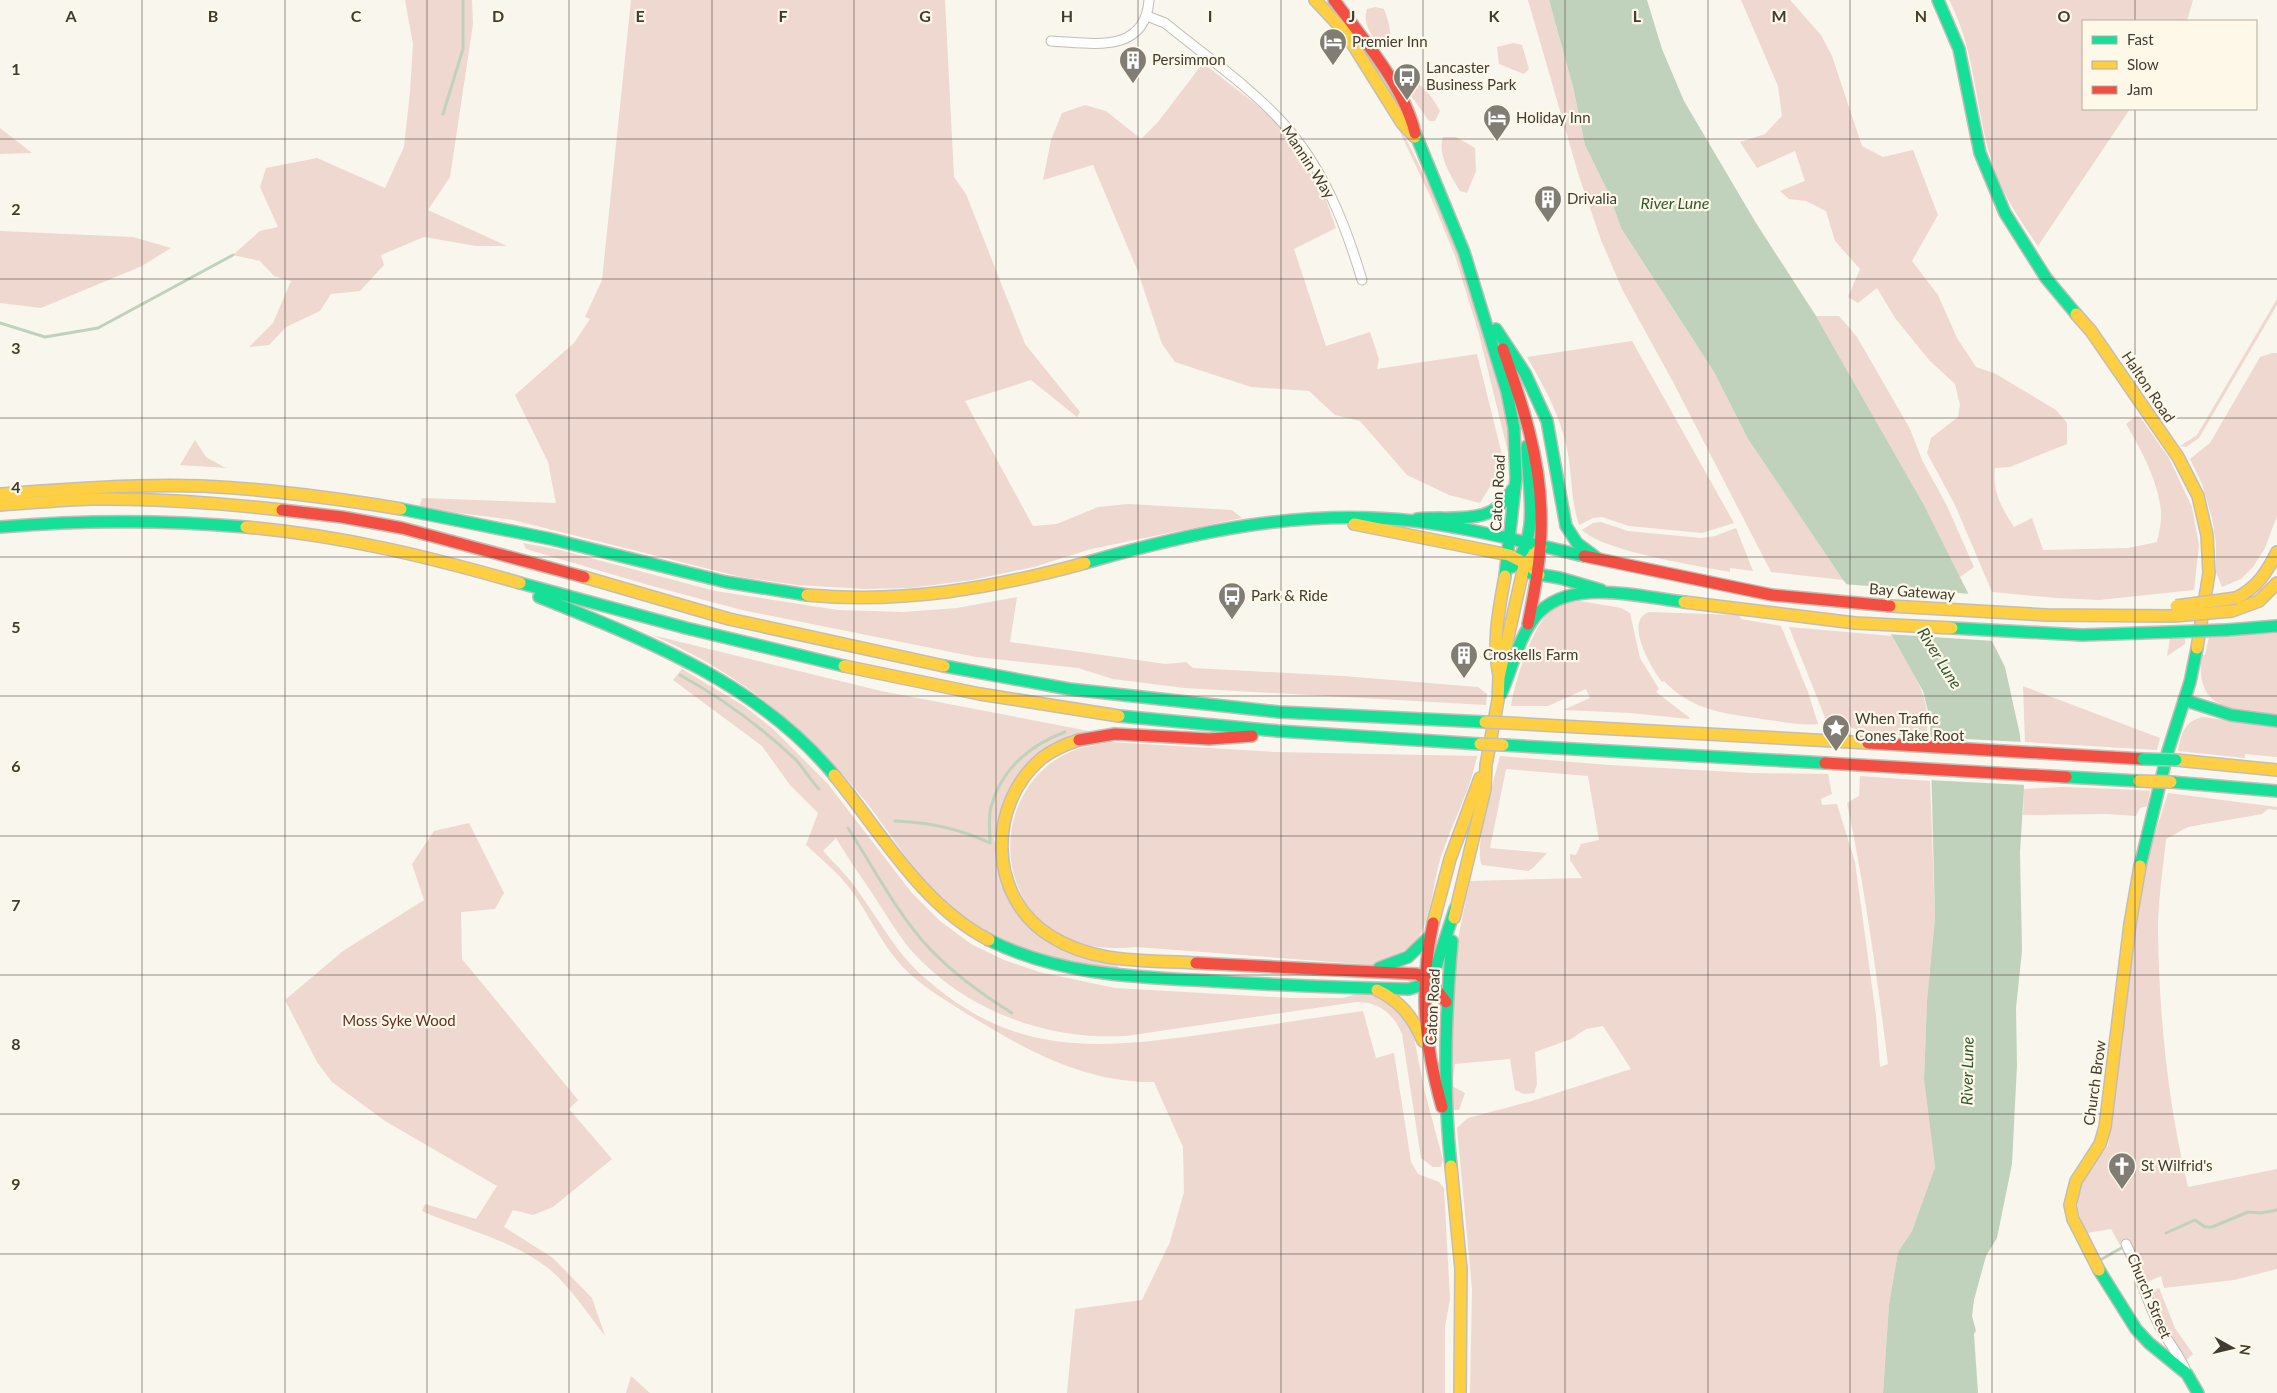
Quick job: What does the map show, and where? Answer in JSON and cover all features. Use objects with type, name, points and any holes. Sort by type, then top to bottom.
[{"type":"main road","name":"Caton Road","points":[[1314,0],[1340,18]]},
{"type":"main road","name":"Caton Road","points":[[1334,0],[1340,18],[1359,52],[1402,122],[1417,140],[1445,202],[1477,291],[1507,392],[1514,428],[1516,478],[1511,538],[1495,635],[1495,656],[1499,677],[1498,700],[1486,765],[1485,790],[1455,909],[1446,1002],[1446,1118]]},
{"type":"main road","name":"Halton Road","points":[[1938,0],[1959,49],[1980,153],[2005,212],[2046,278],[2092,331],[2138,397],[2178,457],[2198,496],[2207,535],[2209,572],[2202,622],[2184,700],[2151,818]]},
{"type":"main road","name":"Caton Road","points":[[1477,291],[1496,328],[1528,426],[1539,472],[1542,547],[1539,575],[1528,624],[1510,677],[1498,700]]},
{"type":"main road","points":[[1496,328],[1522,366],[1547,421],[1553,442],[1566,525],[1582,548],[1598,559]]},
{"type":"main road","points":[[1499,677],[1527,542],[1530,516],[1527,454],[1528,426]]},
{"type":"main road","points":[[0,494],[93,486],[162,486],[230,488],[353,501],[598,548],[734,585],[801,594],[863,597],[922,596],[982,588],[1044,575],[1146,545],[1267,522],[1326,518],[1411,521],[1446,515],[1485,516],[1495,512],[1506,502],[1516,478]]},
{"type":"main road","points":[[0,506],[90,499],[153,500],[223,503],[342,517],[402,528],[520,559],[729,619],[858,649],[1069,688],[1279,712],[2176,760],[2277,770]]},
{"type":"main road","points":[[1326,518],[1509,555],[1539,575],[1567,580],[1609,593],[1855,623],[2082,635],[2226,630],[2277,626]]},
{"type":"main road","name":"Bay Gateway","points":[[1411,521],[1511,538],[1660,574],[1781,596],[1976,612],[2068,614],[2175,611]]},
{"type":"main road","points":[[0,527],[90,522],[220,525],[327,537],[399,551],[470,569],[632,614],[796,656],[965,693],[1156,720],[1298,733],[1502,746],[2171,782],[2277,791]]},
{"type":"main road","points":[[1506,569],[1523,564],[1542,547]]},
{"type":"main road","points":[[2175,611],[2247,594],[2257,586],[2268,571],[2277,552]]},
{"type":"main road","points":[[470,569],[669,650],[706,668],[735,687],[774,716],[810,749],[850,794],[927,893],[953,917],[986,939],[1028,958],[1072,969],[1112,975],[1374,989],[1409,989],[1426,980],[1438,965],[1455,909]]},
{"type":"main road","points":[[2175,611],[2232,611],[2259,601],[2277,583]]},
{"type":"main road","name":"Caton Road","points":[[1528,624],[1548,604],[1577,593],[1609,593]]},
{"type":"main road","points":[[2184,700],[2230,715],[2277,721]]},
{"type":"main road","points":[[1298,733],[1205,739],[1096,735],[1064,745],[1035,764],[1011,797],[1003,821],[1001,837],[1004,872],[1016,902],[1034,924],[1070,948],[1107,958],[1367,970],[1426,980],[1446,1002]]},
{"type":"main road","name":"Caton Road","points":[[1446,1118],[1433,1080],[1428,1052],[1426,980],[1430,936],[1447,864],[1486,765]]},
{"type":"main road","name":"Church Brow","points":[[2151,818],[2130,924],[2113,1076],[2105,1127],[2100,1144],[2076,1181],[2070,1205],[2073,1219],[2086,1241],[2098,1269],[2136,1329],[2149,1343],[2187,1374],[2198,1393]]},
{"type":"main road","points":[[1367,970],[1404,960],[1430,936]]},
{"type":"main road","points":[[1374,989],[1392,997],[1410,1013],[1428,1052]]},
{"type":"main road","points":[[1446,1118],[1456,1215],[1462,1302],[1460,1393]]},
{"type":"street","points":[[1051,41],[1095,43],[1128,38],[1139,30],[1147,16],[1149,0]]},
{"type":"street","name":"Mannin Way","points":[[1147,16],[1165,23],[1261,101],[1283,122],[1330,192],[1351,243],[1362,280]]},
{"type":"street","name":"Church Street","points":[[2126,1244],[2157,1322],[2164,1336],[2180,1358],[2187,1374]]},
{"type":"green space","points":[[405,0],[472,0],[473,24],[450,177],[428,210],[507,246],[476,246],[424,237],[381,255],[384,265],[360,291],[331,294],[320,311],[286,327],[269,345],[249,347],[273,323],[291,281],[274,276],[260,261],[233,255],[260,231],[278,227],[260,187],[266,168],[317,158],[385,188],[404,147],[413,44]]},
{"type":"green space","points":[[631,0],[945,0],[954,177],[966,194],[1025,344],[1080,412],[1077,417],[1031,380],[965,401],[1033,526],[1057,524],[1098,507],[1128,504],[1232,510],[1242,518],[1091,549],[1034,567],[972,580],[910,588],[865,589],[797,585],[741,577],[513,520],[419,508],[422,498],[556,503],[548,462],[515,395],[574,343],[590,319],[585,317],[602,280]]},
{"type":"green space","points":[[1528,0],[1549,0],[1573,87],[1585,145],[1609,194],[1621,228],[1714,372],[1748,439],[1843,580],[1771,572],[1672,380],[1622,289],[1601,240],[1578,173]]},
{"type":"green space","points":[[1741,0],[1790,0],[1821,35],[1832,56],[1862,146],[1883,157],[1913,150],[1938,215],[1912,261],[1938,295],[1957,338],[1976,367],[1994,373],[2056,410],[2067,423],[2067,444],[2010,467],[1995,468],[1994,477],[1997,492],[2002,506],[2014,527],[2032,518],[2043,550],[2128,548],[2157,542],[2161,515],[2156,488],[2143,455],[2126,424],[2136,416],[2140,417],[2169,458],[2192,507],[2199,545],[2194,590],[2099,600],[1992,592],[1955,505],[1927,453],[1931,438],[1958,417],[1960,405],[1955,384],[1929,360],[1895,318],[1877,288],[1858,303],[1848,297],[1860,269],[1835,241],[1826,211],[1806,201],[1789,199],[1780,191],[1805,181],[1795,151],[1757,168],[1740,142],[1765,134],[1782,116],[1778,86]]},
{"type":"green space","points":[[1949,0],[2193,0],[2187,20],[2082,20],[2082,110],[2129,110],[2038,246],[2009,201],[1993,165],[1984,133],[1969,55]]},
{"type":"green space","points":[[1375,7],[1384,9],[1390,28],[1387,47],[1381,47],[1367,25],[1367,9]]},
{"type":"green space","points":[[1513,43],[1522,45],[1529,69],[1524,74],[1499,64],[1497,47]]},
{"type":"green space","points":[[1203,63],[1258,106],[1281,127],[1325,197],[1336,228],[1294,249],[1326,346],[1370,332],[1379,359],[1377,369],[1477,354],[1502,455],[1499,472],[1480,503],[1449,495],[1407,475],[1360,421],[1335,415],[1309,391],[1251,387],[1175,362],[1162,344],[1137,269],[1093,165],[1043,180],[1051,140],[1062,113],[1085,105],[1106,111],[1141,139],[1158,122]]},
{"type":"green space","points":[[1408,77],[1423,87],[1437,106],[1440,111],[1435,121],[1429,121],[1407,90],[1403,80]]},
{"type":"green space","points":[[1383,96],[1404,134],[1442,213],[1474,295],[1488,337],[1508,422],[1511,479],[1508,452],[1479,334],[1455,256],[1432,200]]},
{"type":"green space","points":[[0,128],[32,153],[0,154]]},
{"type":"green space","points":[[1443,137],[1456,137],[1475,148],[1476,171],[1467,193],[1460,191],[1443,158]]},
{"type":"green space","points":[[0,231],[133,237],[171,248],[142,266],[41,308],[0,303]]},
{"type":"green space","points":[[2277,299],[2277,305],[2199,438],[2186,447],[2180,446],[2197,435]]},
{"type":"green space","points":[[1816,316],[1839,316],[1857,337],[1910,429],[1922,460],[1947,506],[1974,567],[1960,577],[1924,505]]},
{"type":"green space","points":[[1632,341],[1734,523],[1702,533],[1629,526],[1602,517],[1593,518],[1579,525],[1572,493],[1567,446],[1559,419],[1527,357]]},
{"type":"green space","points":[[2277,353],[2277,516],[2265,548],[2253,567],[2241,579],[2222,587],[2216,572],[2216,544],[2212,518],[2202,484],[2190,459],[2210,443],[2260,357]]},
{"type":"green space","points":[[195,440],[206,457],[226,468],[180,465]]},
{"type":"green space","points":[[1601,522],[1628,531],[1701,538],[1715,536],[1736,528],[1753,571],[1730,568],[1730,572],[1652,557],[1609,545],[1593,538],[1582,530],[1593,523]]},
{"type":"green space","points":[[523,543],[560,550],[715,591],[838,610],[903,612],[957,608],[1017,597],[1010,642],[1166,664],[1186,662],[1193,668],[1343,676],[1478,687],[1487,694],[1486,705],[1184,688],[1113,679],[1078,668],[976,657],[742,610],[526,549]]},
{"type":"green space","points":[[1580,601],[1621,608],[1630,613],[1640,658],[1659,689],[1656,692],[1689,719],[1631,713],[1563,710],[1590,698],[1586,689],[1548,706],[1511,706],[1521,666],[1533,636],[1541,623],[1557,605]]},
{"type":"green space","points":[[1649,612],[1739,615],[1741,619],[1781,626],[1808,692],[1818,724],[1794,724],[1740,716],[1712,710],[1687,699],[1664,681],[1662,682],[1642,646],[1639,625],[1642,617]]},
{"type":"green space","points":[[1789,627],[1892,636],[1913,672],[1924,696],[1928,722],[1926,737],[1869,733],[1849,727],[1828,725]]},
{"type":"green space","points":[[2277,633],[2277,715],[2232,709],[2220,704],[2211,697],[2204,687],[2201,673],[2202,655],[2205,655],[2209,637]]},
{"type":"green space","points":[[652,635],[881,691],[1089,731],[1045,749],[994,839],[1024,922],[1118,966],[1117,970],[1073,962],[1030,950],[990,933],[971,921],[953,908],[927,883],[873,811],[840,771],[792,724],[741,683],[683,649]]},
{"type":"green space","points":[[2185,638],[2185,644],[2167,656],[2170,639]]},
{"type":"green space","points":[[682,669],[744,706],[773,729],[828,784],[912,893],[940,921],[971,944],[1004,960],[1039,972],[1115,988],[1290,998],[1343,998],[1357,994],[1374,994],[1391,1001],[1413,1032],[1424,1089],[1443,1160],[1441,1167],[1433,1167],[1421,1158],[1402,1034],[1395,1020],[1378,1006],[1356,1002],[1126,1036],[1066,1033],[1037,1027],[981,1005],[932,971],[900,936],[836,838],[823,851],[852,882],[898,949],[915,969],[959,1004],[993,1023],[1027,1035],[1061,1042],[1097,1044],[1134,1043],[1363,1011],[1376,1058],[1394,1053],[1411,1162],[1418,1174],[1439,1182],[1444,1188],[1450,1299],[1445,1327],[1445,1393],[1067,1393],[1075,1309],[1142,1300],[1170,1242],[1184,1192],[1183,1147],[1154,1082],[1128,1081],[1103,1077],[1054,1061],[986,1025],[936,994],[910,974],[895,958],[842,879],[806,845],[818,813],[790,785],[762,746],[673,680]]},
{"type":"green space","points":[[2023,686],[2160,738],[2157,750],[2025,742]]},
{"type":"green space","points":[[2204,717],[2277,728],[2277,757],[2245,754],[2245,758],[2178,751],[2185,728],[2192,721]]},
{"type":"green space","points":[[1111,742],[1275,752],[1477,756],[1470,783],[1444,847],[1428,913],[1421,933],[1416,941],[1407,949],[1373,965],[1136,947],[1089,946],[1066,939],[1046,926],[1029,907],[1017,885],[1011,862],[1011,838],[1015,814],[1025,792],[1040,773],[1060,757],[1078,749]]},
{"type":"green space","points":[[1500,756],[1609,765],[1751,773],[1828,774],[1832,794],[1821,799],[1822,805],[1837,804],[1855,862],[1876,1016],[1880,1067],[1888,1064],[1870,933],[1847,803],[1859,796],[1860,776],[1930,781],[1935,918],[1927,1000],[1924,1080],[1935,1167],[1912,1231],[1898,1252],[1889,1304],[1883,1393],[1470,1393],[1472,1289],[1457,1128],[1468,1118],[1532,1101],[1631,1069],[1603,1026],[1586,1029],[1571,1039],[1535,1052],[1537,1084],[1534,1093],[1524,1094],[1515,1090],[1510,1059],[1455,1064],[1452,1086],[1451,991],[1457,944],[1470,881],[1582,878],[1570,860],[1570,854],[1576,855],[1581,844],[1599,840],[1588,776],[1506,769],[1490,848],[1547,853],[1528,871],[1482,865],[1480,844],[1482,829]]},
{"type":"green space","points":[[2063,787],[2150,791],[2147,806],[2140,808],[2136,816],[2107,814],[2023,815],[2024,789]]},
{"type":"green space","points":[[2168,793],[2277,807],[2277,810],[2268,809],[2262,814],[2188,827],[2166,839],[2158,930],[2160,995],[2166,1060],[2175,1124],[2188,1187],[2277,1169],[2277,1269],[2234,1280],[2164,1288],[2161,1276],[2147,1282],[2129,1243],[2120,1245],[2111,1229],[2087,1233],[2078,1208],[2078,1197],[2085,1177],[2108,1146],[2135,928],[2149,853]]},
{"type":"green space","name":"Moss Syke Wood","points":[[469,823],[504,893],[495,909],[461,912],[462,959],[578,1100],[569,1109],[612,1159],[553,1207],[533,1215],[513,1210],[504,1227],[553,1258],[592,1298],[605,1336],[564,1283],[534,1258],[503,1242],[422,1211],[425,1204],[476,1219],[497,1186],[385,1121],[332,1082],[317,1062],[285,1000],[343,951],[424,900],[412,864],[434,831]]},
{"type":"green space","points":[[1452,1086],[1465,1093],[1459,1110],[1453,1110]]},
{"type":"green space","points":[[2159,1288],[2175,1328],[2193,1354],[2186,1360],[2171,1342],[2149,1293]]},
{"type":"green space","points":[[631,1376],[650,1393],[626,1393]]},
{"type":"water","name":"River Lune","points":[[1549,0],[1647,0],[1662,49],[1684,101],[1756,223],[1816,316],[1924,505],[2005,667],[2020,735],[2024,789],[2020,852],[2022,951],[2016,1008],[2017,1065],[2012,1164],[1997,1238],[1986,1256],[1974,1300],[1972,1316],[1976,1331],[1974,1334],[1978,1393],[1883,1393],[1889,1304],[1898,1252],[1912,1231],[1935,1167],[1924,1080],[1927,1000],[1935,918],[1930,719],[1923,691],[1892,636],[1843,580],[1748,439],[1714,372],[1621,228],[1609,194],[1585,145],[1573,87]]},
{"type":"pier","points":[[1843,584],[1971,594],[1994,641],[1887,634]]},
{"type":"pier","points":[[1927,737],[2023,742],[2026,785],[1927,780]]},
{"type":"waterway","points":[[443,114],[463,49],[463,0]]},
{"type":"waterway","points":[[0,323],[45,337],[98,328],[233,255]]},
{"type":"waterway","points":[[680,675],[726,703],[768,735],[795,759],[819,789]]},
{"type":"waterway","points":[[895,821],[943,827],[990,843],[990,811],[1002,781],[1029,751],[1052,737],[1065,732]]},
{"type":"waterway","points":[[848,828],[896,906],[930,949],[969,984],[1012,1013]]},
{"type":"waterway","points":[[2166,1233],[2195,1220],[2205,1227],[2212,1227],[2248,1212],[2261,1213],[2277,1210]]},
{"type":"waterway","points":[[2102,1259],[2123,1247]]},
{"type":"traffic: fast","points":[[1938,0],[1959,49],[1980,153],[2005,213],[2046,278],[2076,314]]},
{"type":"traffic: fast","points":[[1415,133],[1464,252],[1507,392],[1514,428],[1516,478],[1505,576]]},
{"type":"traffic: fast","points":[[1496,329],[1525,373],[1547,421],[1566,526],[1577,543],[1597,558]]},
{"type":"traffic: fast","points":[[1512,567],[1521,554],[1527,540],[1530,525],[1531,510],[1527,446]]},
{"type":"traffic: fast","points":[[1417,519],[1483,515],[1494,510],[1504,502],[1512,490]]},
{"type":"traffic: fast","points":[[401,509],[551,539],[726,582],[807,595]]},
{"type":"traffic: fast","points":[[1085,563],[1207,533],[1289,520],[1330,518],[1372,518],[1436,524],[1500,536],[1584,556]]},
{"type":"traffic: fast","points":[[0,527],[123,522],[246,527]]},
{"type":"traffic: fast","points":[[1530,573],[1560,578],[1601,590]]},
{"type":"traffic: fast","points":[[520,583],[686,628],[844,666]]},
{"type":"traffic: fast","points":[[1501,694],[1524,635],[1535,617],[1549,604],[1566,597],[1585,593],[1605,592],[1684,602]]},
{"type":"traffic: fast","points":[[539,597],[659,648],[735,690],[771,714],[804,743],[834,775]]},
{"type":"traffic: fast","points":[[2226,630],[2277,626]]},
{"type":"traffic: fast","points":[[1952,628],[2082,635],[2171,632]]},
{"type":"traffic: fast","points":[[2171,632],[2226,630]]},
{"type":"traffic: fast","points":[[2140,866],[2168,751],[2190,682],[2197,648]]},
{"type":"traffic: fast","points":[[944,666],[1069,689],[1279,712],[1485,722]]},
{"type":"traffic: fast","points":[[2184,700],[2231,715],[2277,721]]},
{"type":"traffic: fast","points":[[1119,716],[1278,731],[1480,744]]},
{"type":"traffic: fast","points":[[1503,745],[1825,763]]},
{"type":"traffic: fast","points":[[2143,759],[2176,760]]},
{"type":"traffic: fast","points":[[2066,777],[2139,781]]},
{"type":"traffic: fast","points":[[2171,782],[2277,791]]},
{"type":"traffic: fast","points":[[989,940],[1015,952],[1042,961],[1097,972],[1154,978],[1409,989],[1425,984],[1433,976],[1455,909]]},
{"type":"traffic: fast","points":[[1379,968],[1408,957],[1430,936]]},
{"type":"traffic: fast","points":[[1451,1166],[1448,1138],[1446,1054],[1452,941]]},
{"type":"traffic: fast","points":[[2099,1270],[2136,1329],[2149,1343],[2187,1374],[2198,1393]]},
{"type":"traffic: slow","points":[[1315,0],[1345,32],[1402,123],[1415,137]]},
{"type":"traffic: slow","points":[[2076,314],[2091,331],[2178,457],[2198,496],[2207,535],[2209,573],[2197,648]]},
{"type":"traffic: slow","points":[[0,494],[126,486],[201,486],[301,494],[401,509]]},
{"type":"traffic: slow","points":[[0,505],[91,499],[139,499],[211,503],[282,510]]},
{"type":"traffic: slow","points":[[1354,524],[1509,555],[1531,566],[1539,575]]},
{"type":"traffic: slow","points":[[246,527],[350,541],[452,564],[520,583]]},
{"type":"traffic: slow","points":[[1454,918],[1485,789],[1486,765],[1498,700],[1499,677],[1524,566],[1541,547]]},
{"type":"traffic: slow","points":[[2236,598],[2261,579],[2277,552]]},
{"type":"traffic: slow","points":[[807,595],[878,597],[948,592],[1017,580],[1085,563]]},
{"type":"traffic: slow","points":[[1499,676],[1496,638],[1505,576]]},
{"type":"traffic: slow","points":[[584,577],[729,619],[944,666]]},
{"type":"traffic: slow","points":[[2232,611],[2259,601],[2277,583]]},
{"type":"traffic: slow","points":[[2176,606],[2236,598]]},
{"type":"traffic: slow","points":[[1684,602],[1855,623],[1952,628]]},
{"type":"traffic: slow","points":[[1890,606],[2047,615],[2174,616]]},
{"type":"traffic: slow","points":[[2174,616],[2232,611]]},
{"type":"traffic: slow","points":[[844,666],[980,694],[1119,716]]},
{"type":"traffic: slow","points":[[1485,722],[1508,723]]},
{"type":"traffic: slow","points":[[1508,723],[1868,743]]},
{"type":"traffic: slow","points":[[1079,740],[1069,743],[1042,758],[1024,778],[1011,800],[1004,825],[1002,851],[1006,876],[1016,900],[1031,920],[1052,937],[1086,952],[1140,961],[1196,963]]},
{"type":"traffic: slow","points":[[1480,744],[1503,745]]},
{"type":"traffic: slow","points":[[2176,760],[2277,770]]},
{"type":"traffic: slow","points":[[834,775],[922,887],[965,925],[989,940]]},
{"type":"traffic: slow","points":[[1433,923],[1450,859],[1480,778]]},
{"type":"traffic: slow","points":[[2139,781],[2171,782]]},
{"type":"traffic: slow","points":[[2099,1270],[2073,1219],[2070,1205],[2076,1181],[2100,1144],[2105,1127],[2130,924],[2140,866]]},
{"type":"traffic: slow","points":[[1377,990],[1392,999],[1405,1011],[1415,1024],[1423,1041]]},
{"type":"traffic: slow","points":[[1451,1166],[1461,1269],[1460,1393]]},
{"type":"traffic: jam","points":[[1334,0],[1392,81],[1410,115],[1415,133]]},
{"type":"traffic: jam","points":[[1503,349],[1529,432],[1538,474],[1540,495],[1541,531],[1539,558],[1528,624]]},
{"type":"traffic: jam","points":[[282,510],[342,517],[402,528],[584,577]]},
{"type":"traffic: jam","points":[[1584,556],[1772,595],[1890,606]]},
{"type":"traffic: jam","points":[[1079,740],[1115,734],[1209,739],[1252,736]]},
{"type":"traffic: jam","points":[[1868,743],[2143,759]]},
{"type":"traffic: jam","points":[[1825,763],[2066,777]]},
{"type":"traffic: jam","points":[[1433,923],[1426,970],[1426,1015],[1431,1060],[1442,1107]]},
{"type":"traffic: jam","points":[[1196,963],[1417,974],[1429,980],[1446,1002]]},
{"type":"place","name":"Premier Inn","points":[[1333,66]]},
{"type":"place","name":"Persimmon","points":[[1133,84]]},
{"type":"place","name":"Lancaster Business Park","points":[[1407,101]]},
{"type":"place","name":"Holiday Inn","points":[[1497,142]]},
{"type":"place","name":"Drivalia","points":[[1548,223]]},
{"type":"place","name":"Park & Ride","points":[[1232,620]]},
{"type":"place","name":"Croskells Farm","points":[[1464,679]]},
{"type":"place","name":"When Traffic Cones Take Root","points":[[1836,752]]},
{"type":"place","name":"St Wilfrid's","points":[[2122,1190]]}]
